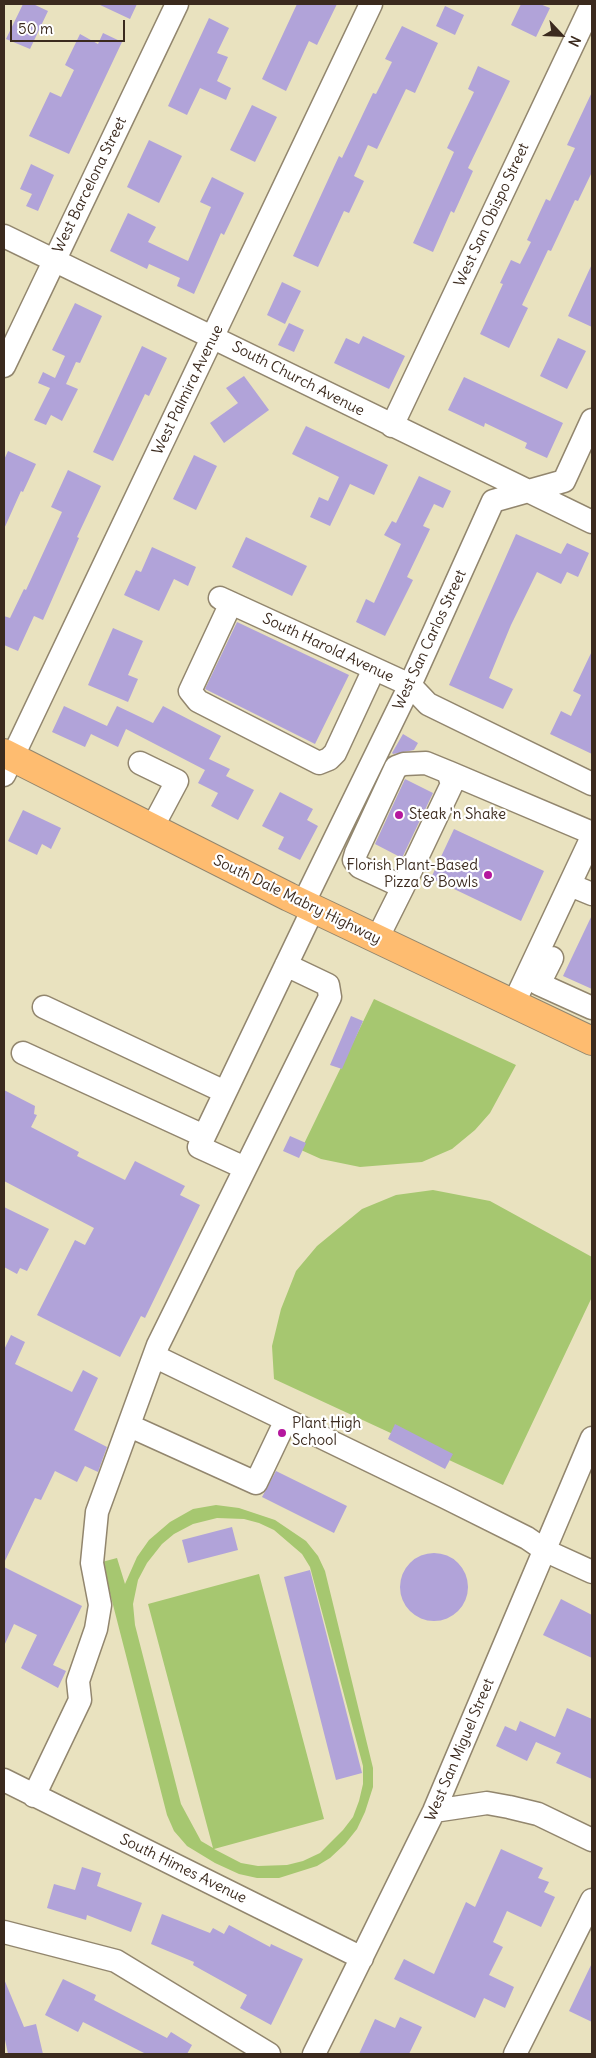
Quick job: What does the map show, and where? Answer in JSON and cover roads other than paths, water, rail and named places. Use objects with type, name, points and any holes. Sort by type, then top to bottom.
[{"type":"main road","name":"South Dale Mabry Highway","points":[[7,762],[152,828],[377,940],[592,1041]]},
{"type":"street","name":"West Barcelona Street","points":[[4,366],[176,4]]},
{"type":"street","name":"West Palmira Avenue","points":[[7,762],[214,337],[372,4]]},
{"type":"street","name":"West San Obispo Street","points":[[392,426],[592,4]]},
{"type":"street","name":"South Church Avenue","points":[[4,236],[592,522]]},
{"type":"street","name":"West San Carlos Street","points":[[204,1136],[286,965],[308,906],[493,501],[564,481],[592,420]]},
{"type":"street","name":"South Harold Avenue","points":[[374,669],[335,752],[329,759],[319,763],[198,701],[190,691],[225,601],[410,685],[428,704],[592,784]]},
{"type":"street","points":[[375,757],[396,768]]},
{"type":"street","points":[[140,763],[184,785],[152,828]]},
{"type":"street","points":[[403,886],[360,867],[354,860],[356,852],[396,768],[404,764],[426,764],[448,772],[592,839],[582,891],[539,984],[592,1008]]},
{"type":"street","points":[[377,940],[452,784],[448,772]]},
{"type":"street","points":[[513,1005],[582,891]]},
{"type":"street","points":[[34,1796],[80,1700],[78,1680],[96,1629],[100,1605],[92,1563],[97,1512],[154,1356],[330,997],[328,985],[286,965]]},
{"type":"street","points":[[44,1007],[225,1092]]},
{"type":"street","points":[[23,1053],[204,1136],[199,1147],[245,1168]]},
{"type":"street","points":[[154,1356],[445,1497],[527,1538],[546,1551],[592,1572]]},
{"type":"street","points":[[130,1426],[256,1483],[286,1420]]},
{"type":"street","name":"West San Miguel Street","points":[[314,2054],[434,1811],[546,1551],[592,1438]]},
{"type":"street","name":"South Himes Avenue","points":[[6,1789],[34,1796],[362,1958]]},
{"type":"street","points":[[434,1811],[464,1805],[488,1803],[538,1814],[592,1840]]},
{"type":"street","points":[[515,2054],[592,1900]]},
{"type":"street","points":[[4,1932],[116,1961],[269,2054]]},
{"type":"place","name":"Steak 'n Shake","points":[[399,815]]},
{"type":"place","name":"Florish Plant-Based Pizza & Bowls","points":[[488,875]]},
{"type":"place","name":"Plant High School","points":[[282,1433]]}]
